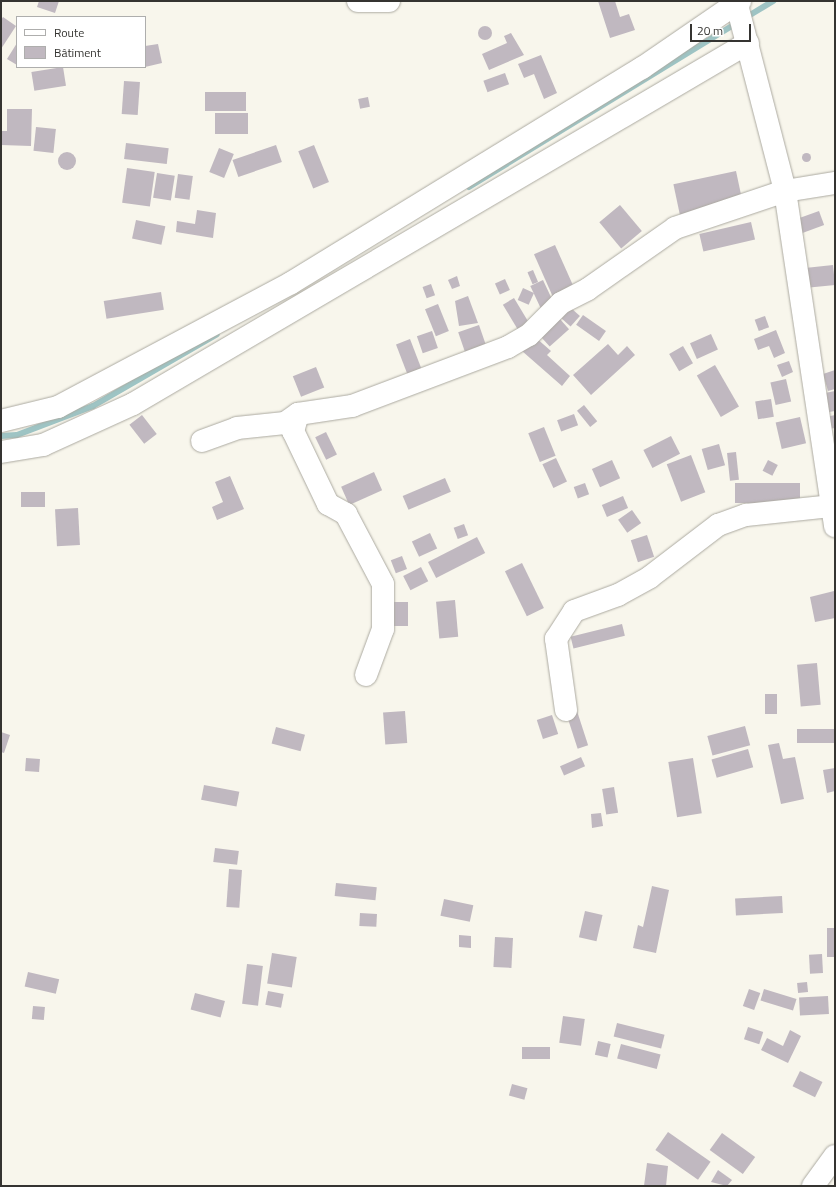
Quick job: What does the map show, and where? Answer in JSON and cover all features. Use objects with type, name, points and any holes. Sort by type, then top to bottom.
[{"type":"street","points":[[358,1],[389,1]]},
{"type":"street","points":[[1,421],[58,407],[291,283],[642,68],[738,2],[784,192],[833,516],[746,515],[718,525],[650,577],[618,595],[574,611],[556,639],[566,710]]},
{"type":"street","points":[[1,452],[43,444],[133,404],[748,43]]},
{"type":"street","points":[[202,441],[237,428],[285,423],[298,414],[352,406],[508,347],[529,335],[561,302],[588,289],[675,228],[784,192],[835,183]]},
{"type":"street","points":[[298,414],[293,431],[328,504],[346,514],[383,584],[383,629],[366,675]]},
{"type":"street","points":[[813,1186],[835,1156]]},
{"type":"building","points":[[39,1],[59,1],[55,13],[37,7]]},
{"type":"building","points":[[598,1],[615,1],[620,17],[629,14],[635,30],[610,38]]},
{"type":"building","points":[[3,17],[16,26],[1,49],[1,20]]},
{"type":"building","points":[[485,26],[490,28],[492,33],[490,38],[485,40],[480,38],[478,33],[480,28]]},
{"type":"building","points":[[511,33],[524,55],[489,70],[482,54],[507,43],[504,36]]},
{"type":"building","points":[[158,44],[162,63],[146,67],[146,46]]},
{"type":"building","points":[[16,45],[16,64],[7,59]]},
{"type":"building","points":[[541,55],[557,93],[544,99],[534,74],[524,78],[518,64]]},
{"type":"building","points":[[63,68],[66,86],[34,91],[31,72]]},
{"type":"building","points":[[505,73],[509,84],[487,92],[483,81]]},
{"type":"building","points":[[124,81],[140,82],[138,115],[122,114]]},
{"type":"building","points":[[205,92],[246,92],[246,111],[205,111]]},
{"type":"building","points":[[368,97],[370,107],[360,109],[358,99]]},
{"type":"building","points":[[7,109],[32,109],[31,146],[1,145],[1,131],[7,131]]},
{"type":"building","points":[[215,113],[248,113],[248,134],[215,134]]},
{"type":"building","points":[[36,127],[56,129],[53,153],[33,151]]},
{"type":"building","points":[[126,143],[169,148],[167,164],[124,159]]},
{"type":"building","points":[[276,145],[282,162],[238,177],[233,160]]},
{"type":"building","points":[[314,145],[329,182],[313,188],[298,151]]},
{"type":"building","points":[[219,148],[234,154],[224,178],[209,172]]},
{"type":"building","points":[[63,152],[71,152],[76,157],[74,168],[71,170],[63,170],[58,165],[58,157]]},
{"type":"building","points":[[806,152],[811,157],[806,162],[801,157]]},
{"type":"building","points":[[127,168],[155,172],[150,207],[122,203]]},
{"type":"building","points":[[736,171],[743,204],[680,218],[673,184]]},
{"type":"building","points":[[157,173],[175,176],[171,201],[153,198]]},
{"type":"building","points":[[178,174],[193,176],[190,200],[175,198]]},
{"type":"building","points":[[620,205],[642,231],[621,248],[599,222]]},
{"type":"building","points":[[197,210],[216,213],[213,238],[176,232],[177,221],[195,224]]},
{"type":"building","points":[[819,211],[824,225],[803,233],[797,219]]},
{"type":"building","points":[[136,220],[165,226],[161,245],[132,239]]},
{"type":"building","points":[[751,222],[755,240],[703,251],[699,234]]},
{"type":"building","points":[[555,245],[575,289],[554,298],[534,254]]},
{"type":"building","points":[[833,265],[835,285],[807,288],[805,268]]},
{"type":"building","points":[[533,270],[538,282],[533,284],[527,272]]},
{"type":"building","points":[[457,276],[460,286],[452,289],[448,280]]},
{"type":"building","points":[[505,279],[510,290],[500,294],[495,283]]},
{"type":"building","points":[[543,280],[554,304],[541,309],[530,286]]},
{"type":"building","points":[[431,284],[435,295],[427,298],[423,287]]},
{"type":"building","points":[[523,288],[534,293],[529,305],[518,300]]},
{"type":"building","points":[[161,292],[164,310],[107,319],[104,301]]},
{"type":"building","points":[[468,296],[478,323],[459,326],[455,301]]},
{"type":"building","points":[[514,298],[530,325],[519,331],[503,305]]},
{"type":"building","points":[[438,304],[449,331],[436,336],[425,309]]},
{"type":"building","points":[[571,308],[580,316],[571,326],[562,318]]},
{"type":"building","points":[[583,315],[606,331],[599,341],[576,325]]},
{"type":"building","points":[[765,316],[769,327],[759,331],[755,320]]},
{"type":"building","points":[[559,318],[569,329],[550,347],[540,335]]},
{"type":"building","points":[[479,325],[488,351],[467,359],[458,332]]},
{"type":"building","points":[[776,330],[785,353],[774,358],[769,346],[758,350],[754,339]]},
{"type":"building","points":[[432,331],[438,348],[423,353],[417,336]]},
{"type":"building","points":[[711,334],[718,350],[697,359],[690,343]]},
{"type":"building","points":[[535,337],[551,351],[547,355],[570,376],[562,386],[522,351]]},
{"type":"building","points":[[410,339],[422,370],[408,375],[396,344]]},
{"type":"building","points":[[608,344],[618,355],[627,346],[635,355],[591,395],[573,375]]},
{"type":"building","points":[[683,346],[693,363],[679,371],[669,354]]},
{"type":"building","points":[[789,361],[793,372],[782,377],[777,365]]},
{"type":"building","points":[[715,365],[739,407],[721,417],[697,376]]},
{"type":"building","points":[[316,367],[324,387],[301,397],[293,376]]},
{"type":"building","points":[[835,370],[835,389],[828,391],[823,374]]},
{"type":"building","points":[[786,379],[791,401],[776,405],[770,383]]},
{"type":"building","points":[[835,391],[835,411],[829,412],[825,393]]},
{"type":"building","points":[[771,399],[774,417],[758,419],[755,402]]},
{"type":"building","points":[[584,405],[597,421],[590,427],[577,411]]},
{"type":"building","points":[[574,414],[578,425],[561,431],[557,420]]},
{"type":"building","points":[[142,415],[157,434],[144,444],[129,425]]},
{"type":"building","points":[[835,415],[835,428],[829,429],[826,417]]},
{"type":"building","points":[[800,417],[806,443],[782,449],[776,423]]},
{"type":"building","points":[[544,427],[556,456],[540,462],[528,433]]},
{"type":"building","points":[[326,432],[337,454],[326,460],[315,437]]},
{"type":"building","points":[[671,436],[680,454],[652,468],[643,450]]},
{"type":"building","points":[[719,444],[725,465],[708,470],[702,449]]},
{"type":"building","points":[[736,452],[739,480],[730,481],[727,453]]},
{"type":"building","points":[[691,455],[705,492],[681,502],[667,464]]},
{"type":"building","points":[[556,458],[567,482],[553,488],[542,464]]},
{"type":"building","points":[[612,460],[620,478],[600,487],[592,469]]},
{"type":"building","points":[[768,460],[778,465],[772,476],[763,471]]},
{"type":"building","points":[[374,472],[382,490],[349,505],[341,487]]},
{"type":"building","points":[[230,476],[244,509],[217,520],[212,507],[223,502],[215,482]]},
{"type":"building","points":[[445,478],[451,492],[409,510],[403,496]]},
{"type":"building","points":[[585,483],[589,494],[578,498],[574,487]]},
{"type":"building","points":[[735,483],[800,483],[800,503],[735,503]]},
{"type":"building","points":[[21,492],[45,492],[45,507],[21,507]]},
{"type":"building","points":[[623,496],[628,508],[607,517],[602,505]]},
{"type":"building","points":[[78,508],[80,545],[57,546],[55,509]]},
{"type":"building","points":[[632,510],[641,523],[627,533],[618,520]]},
{"type":"building","points":[[464,524],[468,535],[458,539],[454,528]]},
{"type":"building","points":[[430,533],[437,548],[419,557],[412,541]]},
{"type":"building","points":[[647,535],[654,557],[638,562],[631,540]]},
{"type":"building","points":[[477,537],[485,553],[436,578],[428,562]]},
{"type":"building","points":[[402,556],[407,569],[396,573],[391,560]]},
{"type":"building","points":[[522,563],[544,608],[527,616],[505,571]]},
{"type":"building","points":[[421,567],[428,581],[410,590],[403,576]]},
{"type":"building","points":[[834,591],[835,618],[815,622],[810,597]]},
{"type":"building","points":[[455,600],[458,637],[439,639],[436,602]]},
{"type":"building","points":[[390,602],[408,602],[408,626],[390,626]]},
{"type":"building","points":[[622,624],[625,636],[573,648],[571,637]]},
{"type":"building","points":[[817,663],[821,705],[801,707],[797,665]]},
{"type":"building","points":[[765,694],[777,694],[777,714],[765,714]]},
{"type":"building","points":[[405,711],[407,743],[385,744],[383,713]]},
{"type":"building","points":[[577,711],[588,745],[578,749],[567,714]]},
{"type":"building","points":[[552,715],[558,734],[543,739],[537,720]]},
{"type":"building","points":[[745,726],[750,745],[713,755],[707,736]]},
{"type":"building","points":[[276,727],[305,735],[301,751],[272,743]]},
{"type":"building","points":[[797,729],[835,729],[835,743],[797,743]]},
{"type":"building","points":[[1,732],[10,735],[4,753],[1,752]]},
{"type":"building","points":[[779,743],[783,759],[795,757],[804,799],[781,804],[768,745]]},
{"type":"building","points":[[748,749],[753,767],[717,778],[711,759]]},
{"type":"building","points":[[581,757],[585,766],[564,775],[560,766]]},
{"type":"building","points":[[26,758],[40,759],[39,772],[25,771]]},
{"type":"building","points":[[693,758],[702,813],[677,817],[668,762]]},
{"type":"building","points":[[835,768],[835,791],[827,793],[823,770]]},
{"type":"building","points":[[204,785],[239,792],[236,807],[201,800]]},
{"type":"building","points":[[614,787],[618,813],[606,815],[602,789]]},
{"type":"building","points":[[601,813],[603,826],[592,828],[591,814]]},
{"type":"building","points":[[215,848],[239,851],[237,865],[213,862]]},
{"type":"building","points":[[229,869],[242,870],[239,908],[226,907]]},
{"type":"building","points":[[336,883],[377,887],[375,900],[335,896]]},
{"type":"building","points":[[652,886],[669,890],[656,953],[633,948],[638,925],[643,927]]},
{"type":"building","points":[[782,896],[783,913],[736,915],[735,898]]},
{"type":"building","points":[[444,899],[473,905],[470,922],[440,916]]},
{"type":"building","points":[[585,911],[603,915],[596,941],[579,937]]},
{"type":"building","points":[[360,913],[377,914],[376,927],[359,926]]},
{"type":"building","points":[[827,928],[835,928],[835,957],[827,957]]},
{"type":"building","points":[[459,935],[471,936],[471,948],[459,947]]},
{"type":"building","points":[[495,937],[513,938],[511,968],[493,967]]},
{"type":"building","points":[[272,953],[297,957],[292,988],[267,984]]},
{"type":"building","points":[[822,954],[823,973],[810,974],[809,955]]},
{"type":"building","points":[[247,964],[263,966],[258,1006],[242,1004]]},
{"type":"building","points":[[28,972],[59,979],[56,994],[25,987]]},
{"type":"building","points":[[807,982],[808,992],[798,993],[797,983]]},
{"type":"building","points":[[749,989],[760,993],[754,1010],[743,1006]]},
{"type":"building","points":[[764,989],[797,999],[793,1010],[760,1000]]},
{"type":"building","points":[[268,991],[284,994],[281,1008],[265,1005]]},
{"type":"building","points":[[195,993],[225,1001],[221,1017],[191,1009]]},
{"type":"building","points":[[828,996],[829,1014],[800,1015],[799,998]]},
{"type":"building","points":[[33,1006],[45,1007],[44,1020],[32,1019]]},
{"type":"building","points":[[563,1016],[585,1019],[581,1046],[559,1043]]},
{"type":"building","points":[[617,1023],[665,1035],[661,1048],[614,1037]]},
{"type":"building","points":[[748,1027],[763,1032],[759,1044],[744,1039]]},
{"type":"building","points":[[790,1030],[801,1036],[788,1063],[761,1050],[767,1038],[783,1046]]},
{"type":"building","points":[[598,1041],[611,1044],[608,1058],[595,1055]]},
{"type":"building","points":[[621,1044],[661,1055],[657,1069],[617,1058]]},
{"type":"building","points":[[522,1047],[550,1047],[550,1059],[522,1059]]},
{"type":"building","points":[[800,1071],[822,1082],[815,1097],[793,1086]]},
{"type":"building","points":[[512,1084],[527,1088],[524,1100],[509,1096]]},
{"type":"building","points":[[668,1132],[711,1162],[698,1180],[655,1150]]},
{"type":"building","points":[[722,1133],[755,1157],[743,1174],[710,1150]]},
{"type":"building","points":[[647,1163],[668,1166],[666,1186],[644,1186]]},
{"type":"building","points":[[718,1170],[732,1180],[727,1186],[711,1182]]},
{"type":"waterway","points":[[745,18],[773,1]]},
{"type":"waterway","points":[[469,187],[737,23]]},
{"type":"waterway","points":[[1,436],[17,435],[93,406],[217,334]]}]
